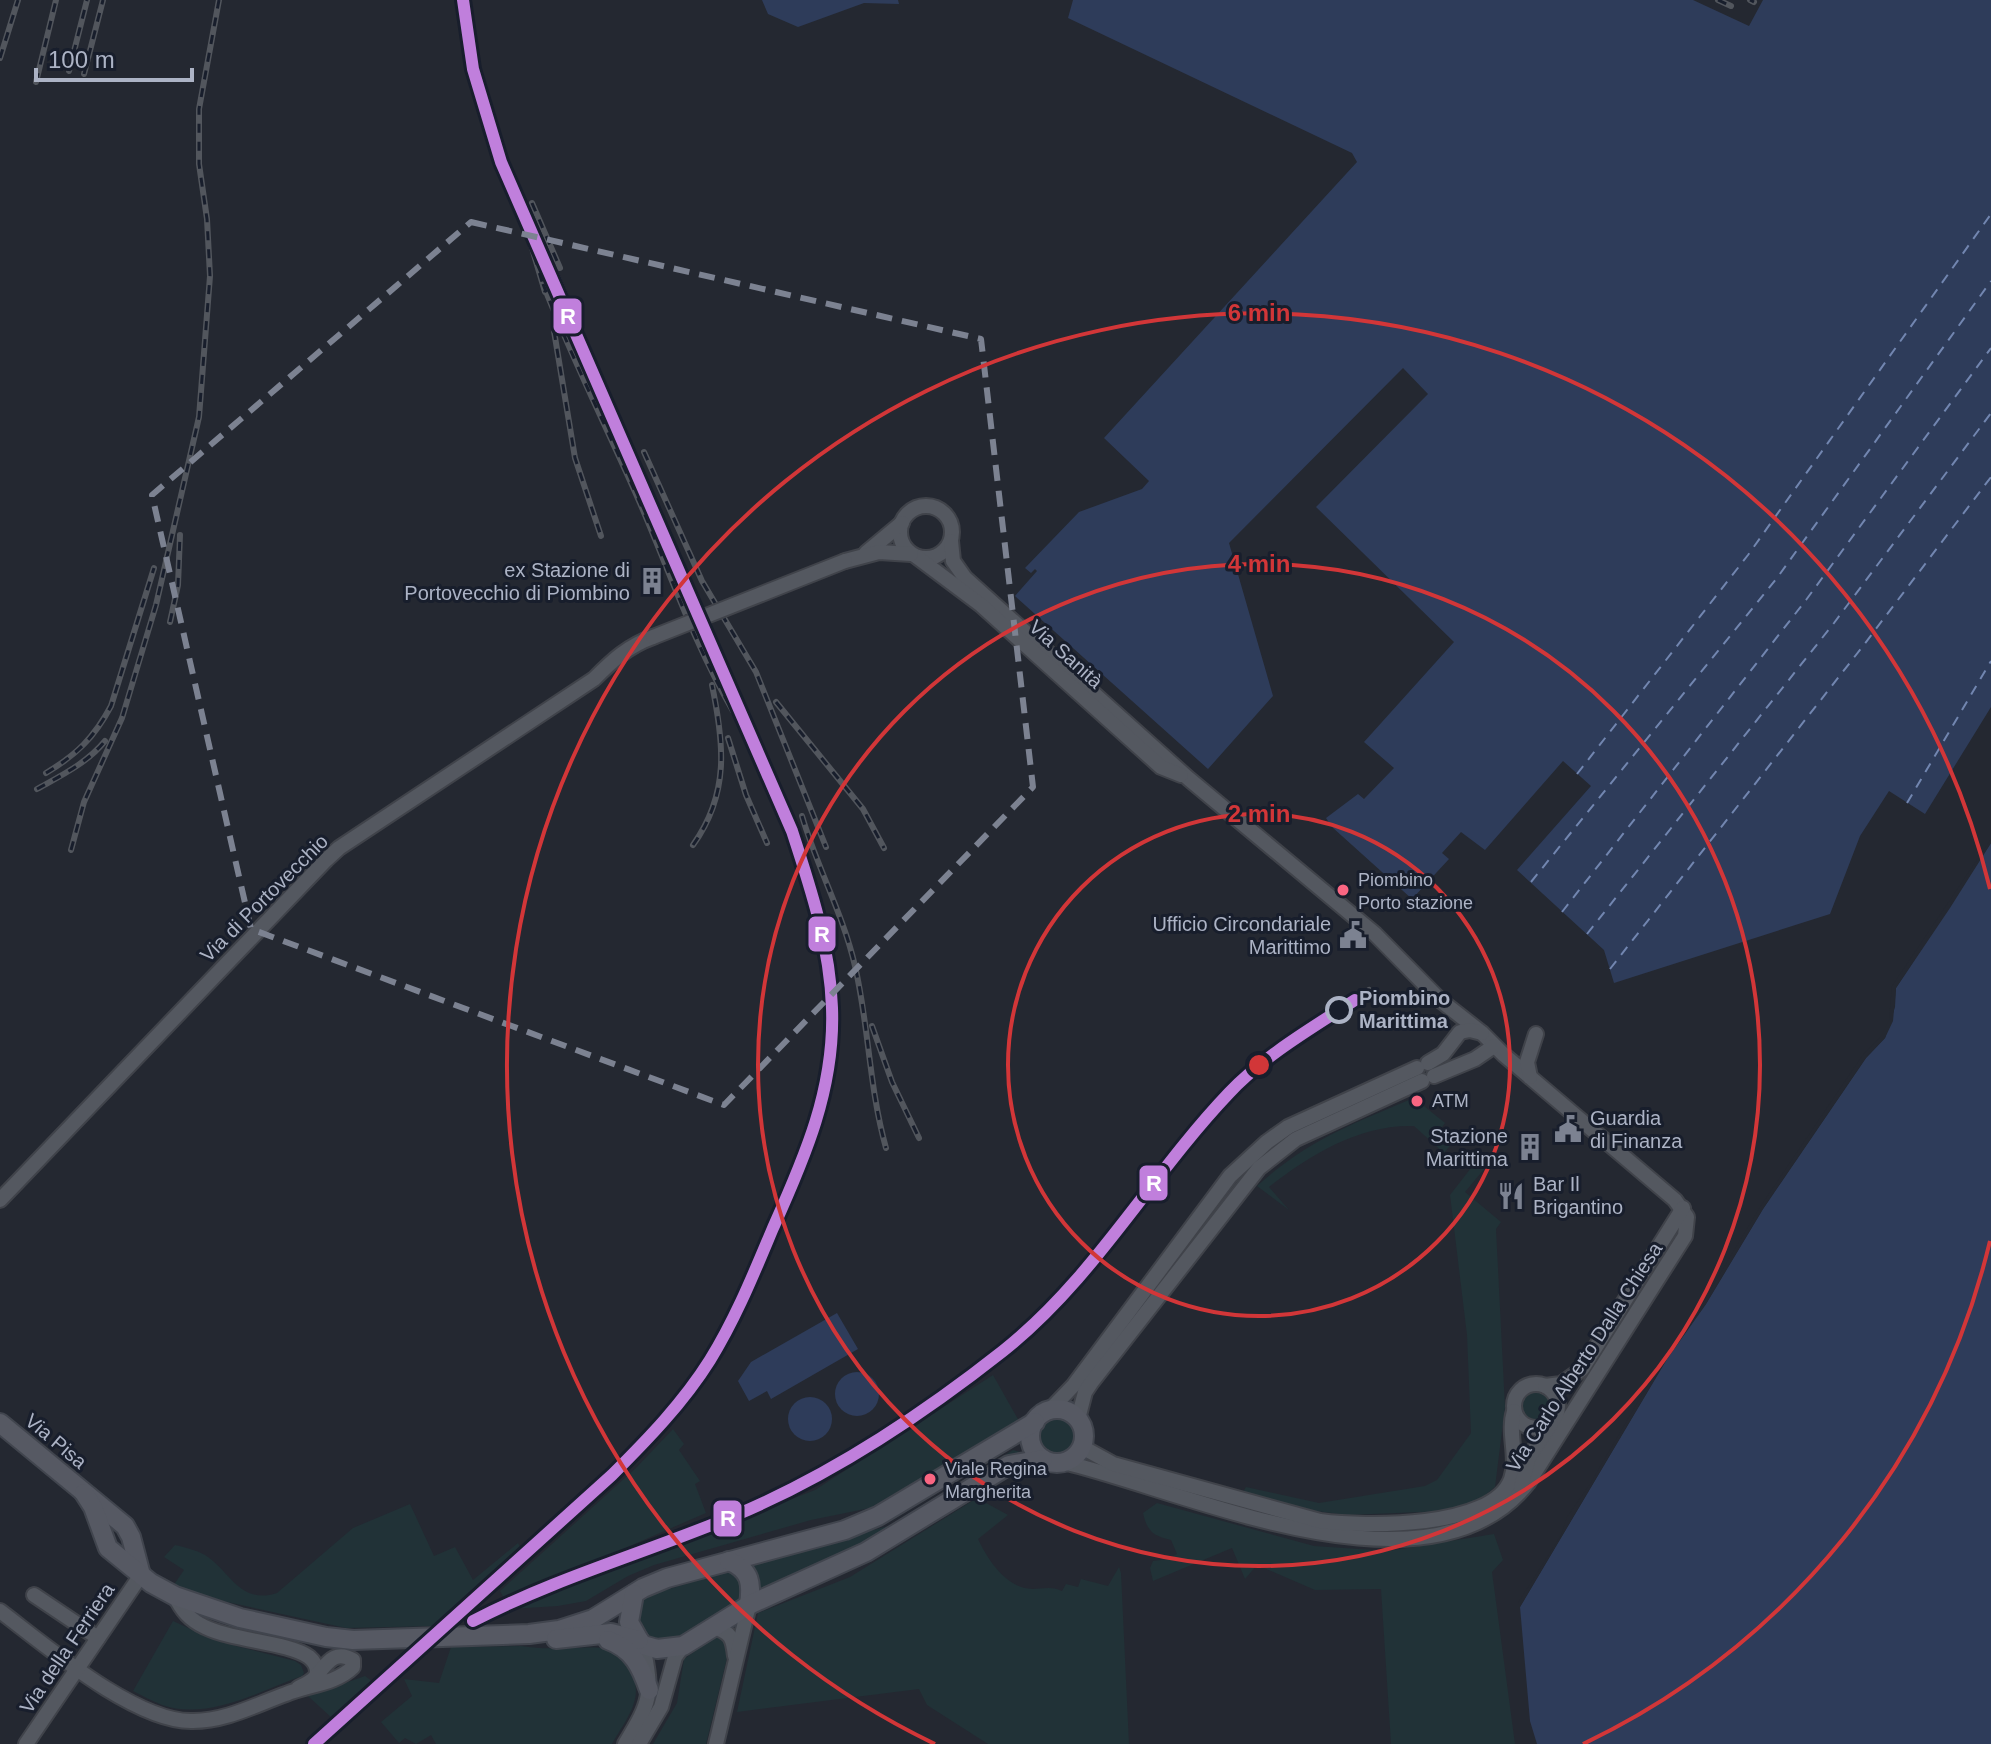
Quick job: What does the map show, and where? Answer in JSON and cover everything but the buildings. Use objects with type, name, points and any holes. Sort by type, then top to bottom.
[{"type":"main road","points":[[141,1575],[175,1596],[240,1618],[326,1637],[368,1640],[529,1634],[583,1624],[667,1578],[845,1530],[878,1516],[1033,1427],[1050,1410],[1070,1412],[1078,1419],[1084,1432],[1082,1447],[1063,1462],[1043,1459],[1009,1465],[866,1552],[749,1605],[683,1646],[665,1649],[611,1633],[582,1638]]},
{"type":"main road","name":"Via Pisa","points":[[0,1423],[119,1521],[131,1537],[141,1575]]},
{"type":"main road","points":[[1033,1427],[1033,1447],[1043,1459]]},
{"type":"main road","name":"Via Pisa","points":[[84,1493],[93,1507],[108,1548],[141,1575]]},
{"type":"main road","points":[[101,1531],[109,1523],[119,1521]]},
{"type":"main road","points":[[729,1561],[739,1565],[750,1580],[749,1605]]},
{"type":"main road","points":[[634,1594],[629,1622],[641,1643]]},
{"type":"main road","points":[[529,1634],[555,1639],[608,1640],[625,1648],[640,1664],[649,1690]]},
{"type":"street","name":"Via Sanità","points":[[902,523],[916,509],[935,508],[950,522],[953,561],[965,578],[1189,779],[1375,934],[1440,1000]]},
{"type":"street","points":[[902,523],[902,543],[914,555],[937,556],[951,541]]},
{"type":"street","name":"Via di Portovecchio","points":[[863,555],[902,523]]},
{"type":"street","name":"Via di Portovecchio","points":[[0,1200],[326,860],[598,675],[640,651],[653,637],[863,555],[894,552],[914,555]]},
{"type":"street","name":"Via Sanità","points":[[914,555],[962,590],[1161,767],[1189,779]]},
{"type":"street","points":[[1082,1447],[1113,1464],[1320,1521],[1441,1520],[1480,1508],[1506,1489],[1514,1464],[1511,1423],[1519,1391],[1531,1384],[1561,1384],[1582,1369],[1683,1208],[1440,1000]]},
{"type":"street","points":[[1440,1000],[1456,1058],[1463,1062]]},
{"type":"street","points":[[1078,1419],[1085,1392],[1091,1383],[1259,1168],[1296,1139],[1425,1072],[1453,1041],[1470,1030],[1482,1033]]},
{"type":"street","points":[[1530,1077],[1529,1054],[1536,1034]]},
{"type":"street","points":[[1050,1410],[1074,1385],[1230,1176],[1246,1161],[1288,1127],[1425,1072],[1475,1059],[1494,1046]]},
{"type":"street","name":"Via Carlo Alberto Dalla Chiesa","points":[[1063,1462],[1314,1533],[1358,1538],[1426,1536],[1451,1532],[1495,1514],[1517,1497],[1529,1457],[1685,1236],[1687,1222],[1683,1208]]},
{"type":"street","points":[[1514,1411],[1521,1423],[1533,1429],[1550,1427],[1558,1413],[1558,1401],[1554,1392],[1545,1386]]},
{"type":"street","name":"Via della Ferriera","points":[[26,1744],[141,1575]]},
{"type":"street","points":[[34,1595],[98,1638]]},
{"type":"street","points":[[175,1596],[182,1611],[204,1627],[304,1654],[315,1664],[317,1673]]},
{"type":"street","points":[[716,1744],[749,1605]]},
{"type":"street","points":[[0,1611],[135,1706],[174,1721],[227,1716],[298,1688],[333,1679],[349,1671],[354,1663],[350,1657],[336,1656],[326,1661],[298,1688]]},
{"type":"street","points":[[713,1627],[726,1630],[731,1635],[735,1656]]},
{"type":"street","points":[[625,1744],[648,1704],[649,1690],[641,1643]]},
{"type":"street","points":[[639,1744],[661,1707],[675,1657],[683,1646]]},
{"type":"highlighted area","points":[[471,222],[981,339],[1033,787],[724,1105],[251,929],[152,495]]},
{"type":"shaded area","points":[[1414,1098],[1445,1123],[1440,1130],[1453,1142],[1444,1153],[1414,1126],[1375,1130],[1318,1153],[1269,1187],[1289,1210],[1257,1186],[1313,1145]]},
{"type":"shaded area","points":[[1462,1149],[1485,1168],[1465,1192],[1501,1222],[1496,1229],[1505,1407],[1495,1487],[1477,1502],[1446,1511],[1347,1515],[1316,1511],[1243,1492],[1246,1487],[1319,1503],[1425,1486],[1437,1480],[1471,1433],[1467,1335],[1450,1195],[1471,1168],[1457,1156]]},
{"type":"shaded area","points":[[993,1375],[1019,1421],[870,1508],[811,1520],[654,1565],[628,1576],[586,1601],[510,1609],[815,1490]]},
{"type":"shaded area","points":[[1535,1390],[1546,1395],[1551,1406],[1546,1417],[1535,1422],[1524,1417],[1519,1406],[1524,1395]]},
{"type":"shaded area","points":[[1057,1418],[1070,1423],[1075,1436],[1070,1449],[1057,1454],[1044,1449],[1039,1436],[1044,1423]]},
{"type":"shaded area","points":[[673,1429],[684,1444],[679,1450],[700,1481],[695,1484],[706,1513],[505,1600],[500,1591],[636,1468]]},
{"type":"shaded area","points":[[1013,1450],[1020,1452],[873,1541],[760,1590],[757,1572],[750,1562],[896,1524]]},
{"type":"shaded area","points":[[977,1498],[1008,1515],[978,1539],[993,1564],[1014,1584],[1062,1591],[1066,1584],[1078,1587],[1081,1579],[1108,1586],[1119,1567],[1129,1744],[988,1744],[927,1705],[919,1689],[737,1712],[758,1613],[850,1577]]},
{"type":"shaded area","points":[[1157,1503],[1314,1546],[1388,1551],[1494,1534],[1503,1560],[1492,1572],[1515,1744],[1391,1744],[1381,1589],[1315,1590],[1257,1565],[1245,1579],[1232,1548],[1153,1581],[1150,1568],[1153,1561],[1177,1554],[1171,1540],[1155,1534],[1147,1524],[1143,1513]]},
{"type":"shaded area","points":[[410,1504],[434,1556],[455,1547],[473,1580],[518,1543],[520,1547],[435,1626],[346,1628],[227,1602],[173,1586],[184,1570],[164,1557],[175,1545],[190,1549],[205,1555],[245,1591],[264,1596],[277,1593],[353,1528]]},
{"type":"shaded area","points":[[727,1572],[739,1577],[742,1594],[738,1601],[674,1641],[652,1638],[637,1622],[645,1596]]},
{"type":"shaded area","points":[[173,1621],[217,1641],[295,1661],[304,1673],[251,1696],[215,1707],[179,1709],[162,1705],[133,1691]]},
{"type":"shaded area","points":[[715,1637],[722,1637],[728,1644],[727,1658],[706,1744],[653,1744],[677,1703],[684,1659]]},
{"type":"shaded area","points":[[451,1647],[603,1648],[614,1651],[623,1659],[633,1676],[636,1696],[612,1744],[436,1744],[431,1735],[416,1744],[405,1738],[399,1743],[381,1722],[412,1696],[404,1679],[439,1683]]},
{"type":"shaded area","points":[[365,1676],[373,1682],[332,1718],[308,1696]]},
{"type":"water","points":[[762,0],[898,0],[899,4],[864,3],[798,27],[768,14]]},
{"type":"water","points":[[1073,0],[1693,0],[1749,26],[1763,0],[1991,0],[1991,707],[1925,814],[1889,791],[1860,836],[1830,914],[1614,983],[1604,950],[1517,870],[1591,786],[1563,761],[1485,850],[1461,832],[1442,853],[1449,859],[1412,899],[1332,827],[1326,818],[1358,794],[1364,799],[1394,768],[1364,742],[1454,642],[1316,507],[1428,394],[1403,368],[1229,543],[1273,696],[1208,769],[1015,596],[1037,571],[1035,569],[1031,573],[1025,568],[1079,512],[1142,489],[1149,481],[1104,438],[1357,162],[1352,153],[1068,18]]},
{"type":"water","points":[[1991,843],[1991,1744],[1537,1744],[1530,1721],[1520,1607],[1667,1359],[1706,1304],[1763,1209],[1866,1058],[1885,1038],[1895,1007],[1896,988]]},
{"type":"water","points":[[837,1313],[858,1349],[771,1399],[767,1391],[749,1401],[738,1381],[751,1362]]},
{"type":"water","points":[[857,1372],[873,1378],[879,1394],[873,1410],[857,1416],[841,1410],[835,1394],[841,1378]]},
{"type":"water","points":[[810,1397],[825,1404],[832,1419],[825,1434],[810,1441],[795,1434],[788,1419],[795,1404]]},
{"type":"pier","points":[[1991,839],[1950,908],[1896,988],[1893,1021],[1885,1038],[1866,1058],[1763,1209],[1706,1304],[1667,1359],[1520,1607],[1518,1603],[1561,1535],[1567,1517],[1590,1484],[1664,1357],[1862,1056],[1881,1036],[1889,1020],[1892,986]]},
{"type":"ferry route","points":[[1577,774],[1748,555],[1991,214]]},
{"type":"ferry route","points":[[1531,882],[1777,578],[1991,281]]},
{"type":"ferry route","points":[[1562,912],[1806,600],[1991,348]]},
{"type":"ferry route","points":[[1587,934],[1834,623],[1991,413]]},
{"type":"ferry route","points":[[1610,969],[1991,477]]},
{"type":"ferry route","points":[[1907,803],[1991,661]]},
{"type":"railway","points":[[0,58],[18,0]]},
{"type":"railway","points":[[36,82],[56,0]]},
{"type":"railway","points":[[69,71],[87,0]]},
{"type":"railway","points":[[84,74],[103,0]]},
{"type":"railway","points":[[71,850],[84,802],[122,718],[156,605],[199,417],[210,276],[207,219],[199,164],[199,109],[219,0]]},
{"type":"railway","points":[[1718,0],[1731,6]]},
{"type":"railway","points":[[1750,0],[1754,2]]},
{"type":"railway","points":[[532,203],[560,268]]},
{"type":"railway","points":[[519,204],[545,292]]},
{"type":"railway","points":[[550,260],[779,793],[786,819]]},
{"type":"railway","points":[[543,284],[695,635],[733,711]]},
{"type":"railway","points":[[554,331],[575,458],[601,536]]},
{"type":"railway","points":[[644,452],[702,581],[756,672],[826,847]]},
{"type":"railway","points":[[170,622],[178,585],[180,535]]},
{"type":"railway","points":[[46,773],[83,745],[111,706],[154,568]]},
{"type":"railway","points":[[693,845],[713,806],[721,767],[712,685]]},
{"type":"railway","points":[[776,702],[863,809],[884,848]]},
{"type":"railway","points":[[728,738],[746,795],[767,843]]},
{"type":"railway","points":[[37,789],[82,762],[105,741]]},
{"type":"railway","points":[[802,816],[855,966],[886,1148]]},
{"type":"railway","points":[[1355,1000],[1369,990]]},
{"type":"railway","points":[[872,1026],[892,1082],[919,1138]]},
{"type":"transit line","name":"R","points":[[314,1744],[612,1475],[677,1406],[710,1360],[736,1312],[796,1175],[816,1121],[832,1038],[828,963],[792,831],[501,162],[473,69],[463,0]]},
{"type":"transit line","name":"R","points":[[473,1621],[538,1591],[771,1499],[875,1442],[940,1398],[1003,1351],[1066,1292],[1200,1125],[1243,1079],[1289,1043],[1355,1000]]},
{"type":"place","name":"ex Stazione di Portovecchio di Piombino","points":[[652,581]]},
{"type":"place","name":"Piombino Porto stazione","points":[[1343,890]]},
{"type":"place","name":"Ufficio Circondariale Marittimo","points":[[1353,935]]},
{"type":"place","name":"Piombino Marittima","points":[[1339,1010]]},
{"type":"place","name":"ATM","points":[[1417,1101]]},
{"type":"place","name":"Guardia di Finanza","points":[[1568,1129]]},
{"type":"place","name":"Stazione Marittima","points":[[1530,1147]]},
{"type":"place","name":"Bar Il Brigantino","points":[[1511,1196]]},
{"type":"place","name":"Viale Regina Margherita","points":[[930,1479]]}]
